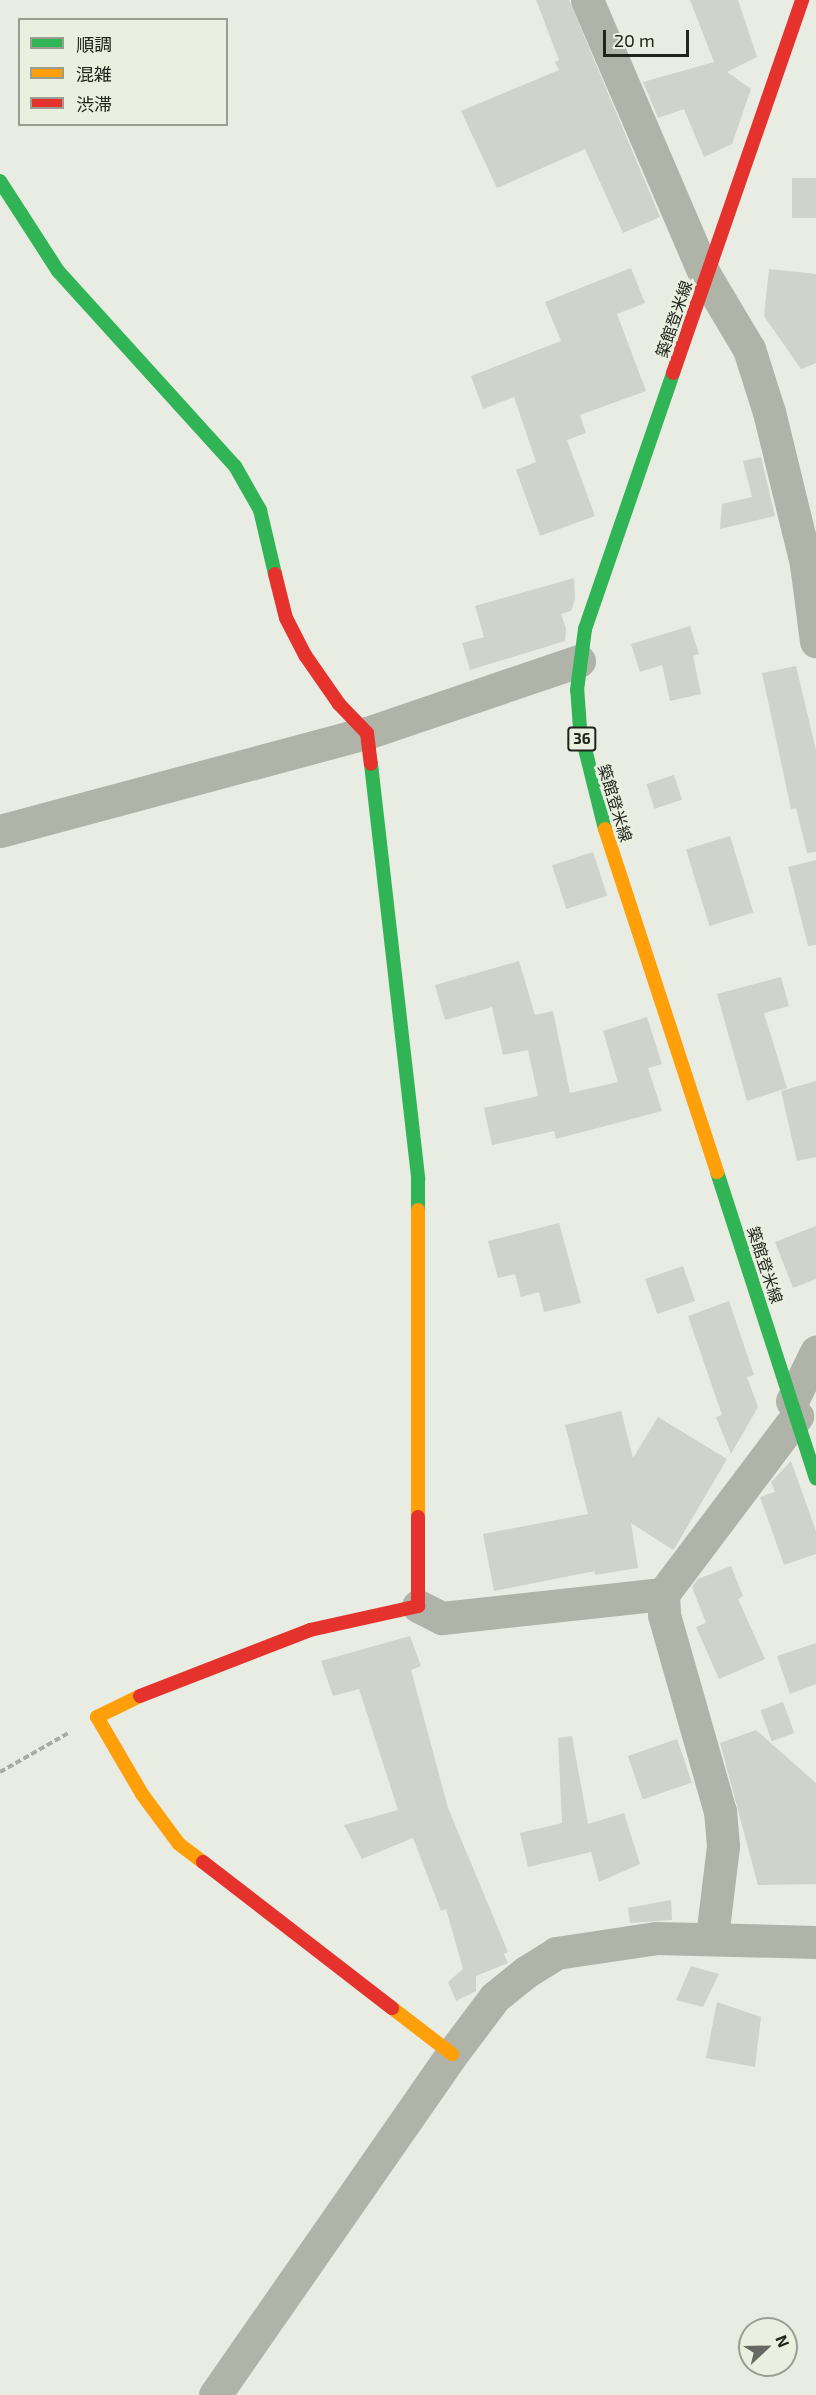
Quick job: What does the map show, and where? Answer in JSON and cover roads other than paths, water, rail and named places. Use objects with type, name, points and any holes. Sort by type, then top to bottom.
[{"type":"street","points":[[587,0],[706,277],[749,350],[769,412],[806,564],[816,641]]},
{"type":"street","name":"築館登米線","points":[[802,0],[601,579],[579,661],[580,729],[596,801],[816,1478]]},
{"type":"street","points":[[0,181],[58,271],[235,466],[260,510],[286,618],[305,655],[339,704],[367,733],[418,1179],[418,1606]]},
{"type":"street","points":[[0,831],[367,733],[579,661]]},
{"type":"street","points":[[712,1937],[723,1846],[720,1811],[664,1615],[663,1594],[794,1409],[816,1352]]},
{"type":"street","points":[[452,2054],[179,1844],[142,1794],[97,1717],[174,1680],[310,1630],[418,1606],[442,1618],[663,1594]]},
{"type":"street","points":[[215,2395],[452,2054],[495,1997],[556,1953],[656,1938],[712,1937],[816,1942]]}]
